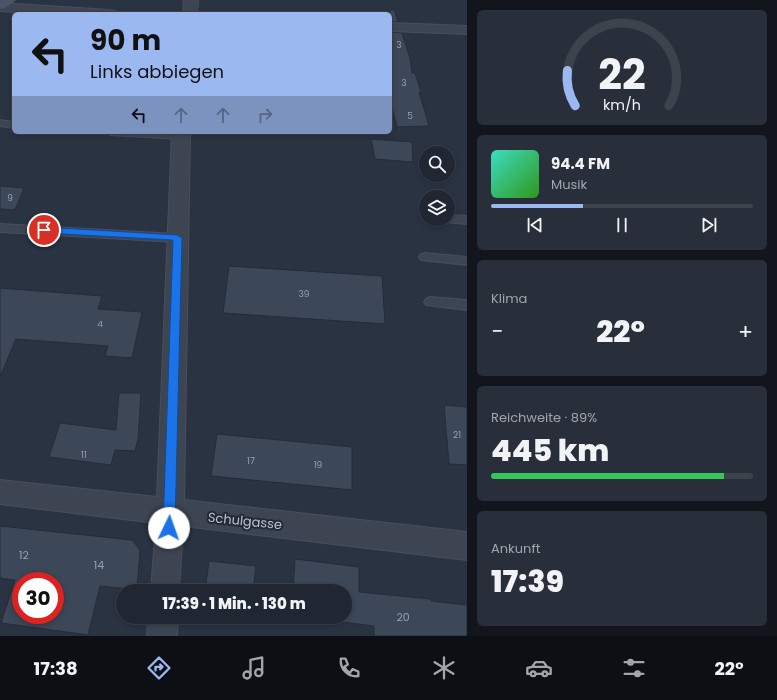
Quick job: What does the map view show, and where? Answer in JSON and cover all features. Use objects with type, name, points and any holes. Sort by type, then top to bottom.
[{"type":"street","points":[[0,6],[8,0]]},
{"type":"street","points":[[190,12],[191,0]]},
{"type":"street","points":[[0,6],[58,12]]},
{"type":"street","points":[[392,27],[467,30]]},
{"type":"street","points":[[165,584],[170,513],[181,134]]},
{"type":"street","name":"Schulgasse","points":[[0,492],[170,513],[467,546]]},
{"type":"street","points":[[162,636],[163,624]]},
{"type":"lane","points":[[0,123],[12,125]]},
{"type":"lane","points":[[455,219],[467,220]]},
{"type":"lane","points":[[0,228],[177,238]]},
{"type":"lane","points":[[425,257],[467,261]]},
{"type":"lane","points":[[430,302],[467,305]]},
{"type":"building","points":[[394,9],[398,22],[392,22],[392,12],[390,12],[390,10]]},
{"type":"building","points":[[392,32],[402,33],[410,58],[412,73],[415,73],[421,92],[419,92],[429,126],[397,127],[392,107]]},
{"type":"building","points":[[371,139],[412,142],[413,162],[375,159]]},
{"type":"building","points":[[0,186],[24,188],[15,210],[0,209]]},
{"type":"building","points":[[229,266],[382,276],[385,324],[223,313]]},
{"type":"building","points":[[0,288],[102,296],[98,309],[142,312],[132,358],[105,356],[108,346],[16,339],[0,377]]},
{"type":"building","points":[[119,393],[141,393],[138,439],[135,451],[115,450],[111,465],[49,457],[60,423],[116,430]]},
{"type":"building","points":[[444,405],[467,407],[467,465],[449,464]]},
{"type":"building","points":[[217,434],[352,447],[352,490],[211,476]]},
{"type":"building","points":[[0,526],[132,540],[140,550],[137,584],[116,584],[116,588],[100,586],[88,635],[1,623],[12,589],[12,624],[64,624],[64,572],[12,572],[12,580],[0,578]]},
{"type":"building","points":[[295,559],[359,567],[359,592],[431,599],[431,601],[467,605],[467,636],[374,636],[374,626],[352,623],[352,584],[293,584]]},
{"type":"building","points":[[209,561],[256,566],[254,584],[206,584]]},
{"type":"route","points":[[44,230],[177,238],[169,528]]}]
